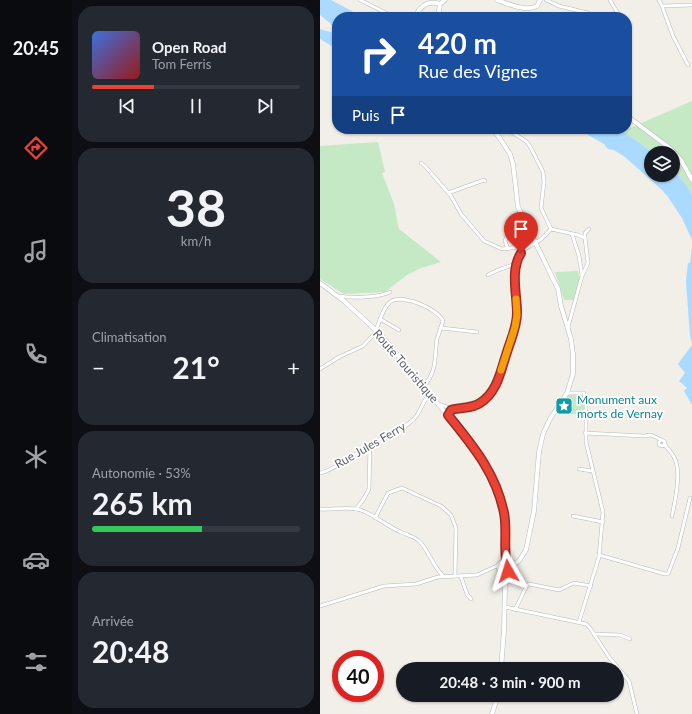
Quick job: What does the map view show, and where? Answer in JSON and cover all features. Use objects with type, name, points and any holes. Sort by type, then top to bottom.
[{"type":"street","points":[[360,0],[384,12]]},
{"type":"street","points":[[418,12],[423,4],[445,0]]},
{"type":"street","points":[[497,0],[513,6],[530,8],[537,6],[540,0],[545,0],[559,6],[584,12]]},
{"type":"street","points":[[610,0],[617,12]]},
{"type":"street","points":[[659,0],[673,36],[688,65]]},
{"type":"street","points":[[662,6],[692,5]]},
{"type":"street","points":[[632,120],[671,149],[681,160],[692,180]]},
{"type":"street","points":[[497,134],[510,154],[513,164],[517,202],[556,284],[568,327],[573,354],[573,374],[567,393],[550,419],[543,434],[539,452],[534,512],[526,550],[519,561],[508,566],[503,572],[499,567]]},
{"type":"street","points":[[515,134],[527,142],[543,172],[544,182],[541,208],[550,229]]},
{"type":"street","points":[[421,163],[448,193],[461,214],[484,241],[499,248],[508,249],[529,245],[536,242],[550,229]]},
{"type":"street","points":[[448,193],[484,180],[485,182]]},
{"type":"street","points":[[508,249],[505,241],[507,236],[529,229]]},
{"type":"street","points":[[550,229],[585,238]]},
{"type":"street","points":[[568,327],[582,276],[588,263],[585,233],[589,229]]},
{"type":"street","points":[[572,234],[579,256],[582,276]]},
{"type":"street","points":[[439,404],[454,409],[467,408],[483,402],[495,386],[515,327],[517,315],[516,264],[521,253],[529,245]]},
{"type":"street","points":[[488,275],[496,270],[502,270],[516,264]]},
{"type":"street","name":"Route Touristique","points":[[320,284],[337,296],[376,330],[477,451],[489,469],[495,482],[504,514],[505,549],[508,566]]},
{"type":"street","points":[[337,296],[382,295],[390,292]]},
{"type":"street","points":[[320,369],[339,357],[364,346],[376,330],[387,305],[393,300],[403,299],[434,311],[442,318],[435,367],[424,386]]},
{"type":"street","points":[[380,319],[399,330]]},
{"type":"street","points":[[441,328],[477,332]]},
{"type":"street","points":[[567,393],[584,393],[586,404],[585,433],[592,471],[603,512],[599,556],[579,622]]},
{"type":"street","name":"Rue Jules Ferry","points":[[320,473],[329,470],[370,444],[412,421],[417,415],[425,398],[430,394]]},
{"type":"street","points":[[448,415],[449,412],[454,409]]},
{"type":"street","points":[[585,433],[644,436],[651,435],[665,442],[665,445],[675,458],[677,472],[677,493],[672,516]]},
{"type":"street","points":[[356,509],[369,489],[370,444]]},
{"type":"street","points":[[579,469],[592,471]]},
{"type":"street","points":[[375,518],[388,493],[402,488],[446,509],[452,515],[456,528],[455,576]]},
{"type":"street","points":[[599,556],[636,567],[668,574],[678,548],[690,498]]},
{"type":"street","points":[[320,509],[356,509],[367,512],[389,527],[415,538],[421,542],[436,570],[442,576]]},
{"type":"street","points":[[573,516],[603,522]]},
{"type":"street","name":"Route Touristique","points":[[499,567],[505,549]]},
{"type":"street","points":[[320,606],[384,586],[416,584],[442,576],[461,577],[477,575],[492,568],[499,567],[503,561],[508,566]]},
{"type":"street","points":[[501,662],[505,581],[508,566]]},
{"type":"street","points":[[499,567],[505,581]]},
{"type":"street","points":[[461,577],[466,594],[471,599]]},
{"type":"street","points":[[515,610],[527,585],[529,584],[558,590],[574,583],[591,586]]},
{"type":"street","points":[[505,607],[586,624],[609,657],[629,681],[636,714]]},
{"type":"street","points":[[594,634],[620,635],[630,639]]},
{"type":"street","points":[[492,714],[496,702]]},
{"type":"green space","points":[[692,101],[692,195],[680,178],[680,146],[644,146],[627,134],[632,134],[632,127]]},
{"type":"green space","points":[[378,142],[385,172],[382,173],[394,204],[399,229],[441,262],[421,268],[407,275],[385,292],[344,294],[320,279],[320,146]]},
{"type":"green space","points":[[578,271],[579,276],[581,276],[575,300],[564,300],[555,272]]},
{"type":"green space","points":[[569,394],[582,394],[585,404],[585,414],[555,414]]},
{"type":"water","points":[[320,0],[331,0],[353,12],[332,12],[332,26],[320,15]]},
{"type":"water","points":[[320,29],[332,33],[332,46],[320,39]]},
{"type":"water","points":[[588,134],[627,134],[644,146],[644,174],[625,157],[614,150],[608,149],[604,144]]},
{"type":"water","points":[[680,178],[687,186],[692,195],[692,240],[682,218],[662,190],[653,182],[680,182]]},
{"type":"water","points":[[692,247],[692,343],[690,336],[686,281]]},
{"type":"water","points":[[692,345],[692,405],[684,391],[687,388],[679,381],[685,373],[678,364]]},
{"type":"slow traffic","points":[[501,370],[513,337],[517,315],[516,299]]},
{"type":"place","name":"Monument aux morts de Vernay","points":[[564,406]]},
{"type":"route","points":[[508,571],[509,564],[506,559],[506,530],[504,514],[495,482],[489,469],[477,451],[448,415],[451,410],[467,408],[483,402],[495,386],[513,337],[515,327],[517,315],[515,267],[517,259],[521,253]]}]
